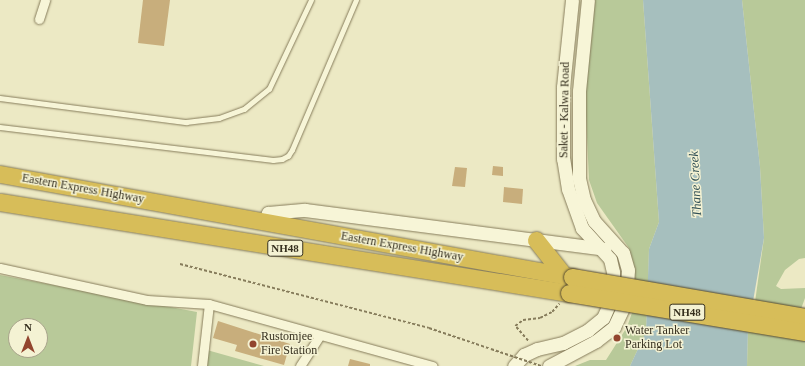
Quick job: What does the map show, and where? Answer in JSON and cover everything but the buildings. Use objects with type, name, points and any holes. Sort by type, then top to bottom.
[{"type":"highway","name":"Eastern Express Highway","points":[[0,174],[264,222],[805,332]]},
{"type":"highway","name":"Eastern Express Highway","points":[[0,202],[805,317]]},
{"type":"highway","points":[[536,240],[567,284]]},
{"type":"main road","name":"Saket - Kalwa Road","points":[[549,366],[557,360],[596,341],[614,326],[624,306],[628,270],[623,253],[616,243],[594,221],[579,202],[563,159],[562,87],[572,0]]},
{"type":"main road","name":"Saket - Kalwa Road","points":[[514,366],[524,355],[537,349],[572,339],[603,318],[610,302],[614,272],[610,259],[603,249],[582,228],[579,202],[579,91],[588,0]]},
{"type":"main road","points":[[264,222],[268,213],[305,210],[603,249],[616,243]]},
{"type":"street","points":[[39,19],[45,0]]},
{"type":"street","points":[[0,268],[147,300],[209,304],[319,337],[433,366]]},
{"type":"street","points":[[202,366],[209,304]]},
{"type":"street","points":[[300,366],[319,337]]},
{"type":"lane","points":[[0,98],[186,122],[219,118],[244,108],[269,89],[312,0]]},
{"type":"lane","points":[[0,127],[273,160],[282,159],[288,156],[292,150],[356,0]]},
{"type":"path","points":[[180,264],[429,328],[541,366]]},
{"type":"path","points":[[537,349],[520,335],[514,326],[523,320],[540,318],[552,312],[558,307],[567,284]]},
{"type":"green space","points":[[595,0],[643,0],[659,222],[649,249],[648,283],[634,281],[629,248],[597,203],[589,180],[585,94]]},
{"type":"green space","points":[[742,0],[805,0],[805,258],[799,259],[785,270],[776,286],[781,289],[805,288],[805,298],[801,309],[755,302],[764,238],[760,167]]},
{"type":"green space","points":[[0,275],[197,312],[191,366],[0,366]]},
{"type":"green space","points":[[634,307],[647,309],[646,332],[630,366],[575,366],[590,360],[606,360],[627,327]]},
{"type":"green space","points":[[748,330],[805,337],[805,366],[747,366]]},
{"type":"green space","points":[[207,350],[264,366],[205,366]]},
{"type":"water","name":"Thane Creek","points":[[643,0],[742,0],[760,167],[764,238],[748,330],[747,366],[630,366],[646,332],[649,249],[659,222]]},
{"type":"place","name":"Water Tanker Parking Lot","points":[[617,338]]},
{"type":"place","name":"Rustomjee Fire Station","points":[[253,344]]}]
